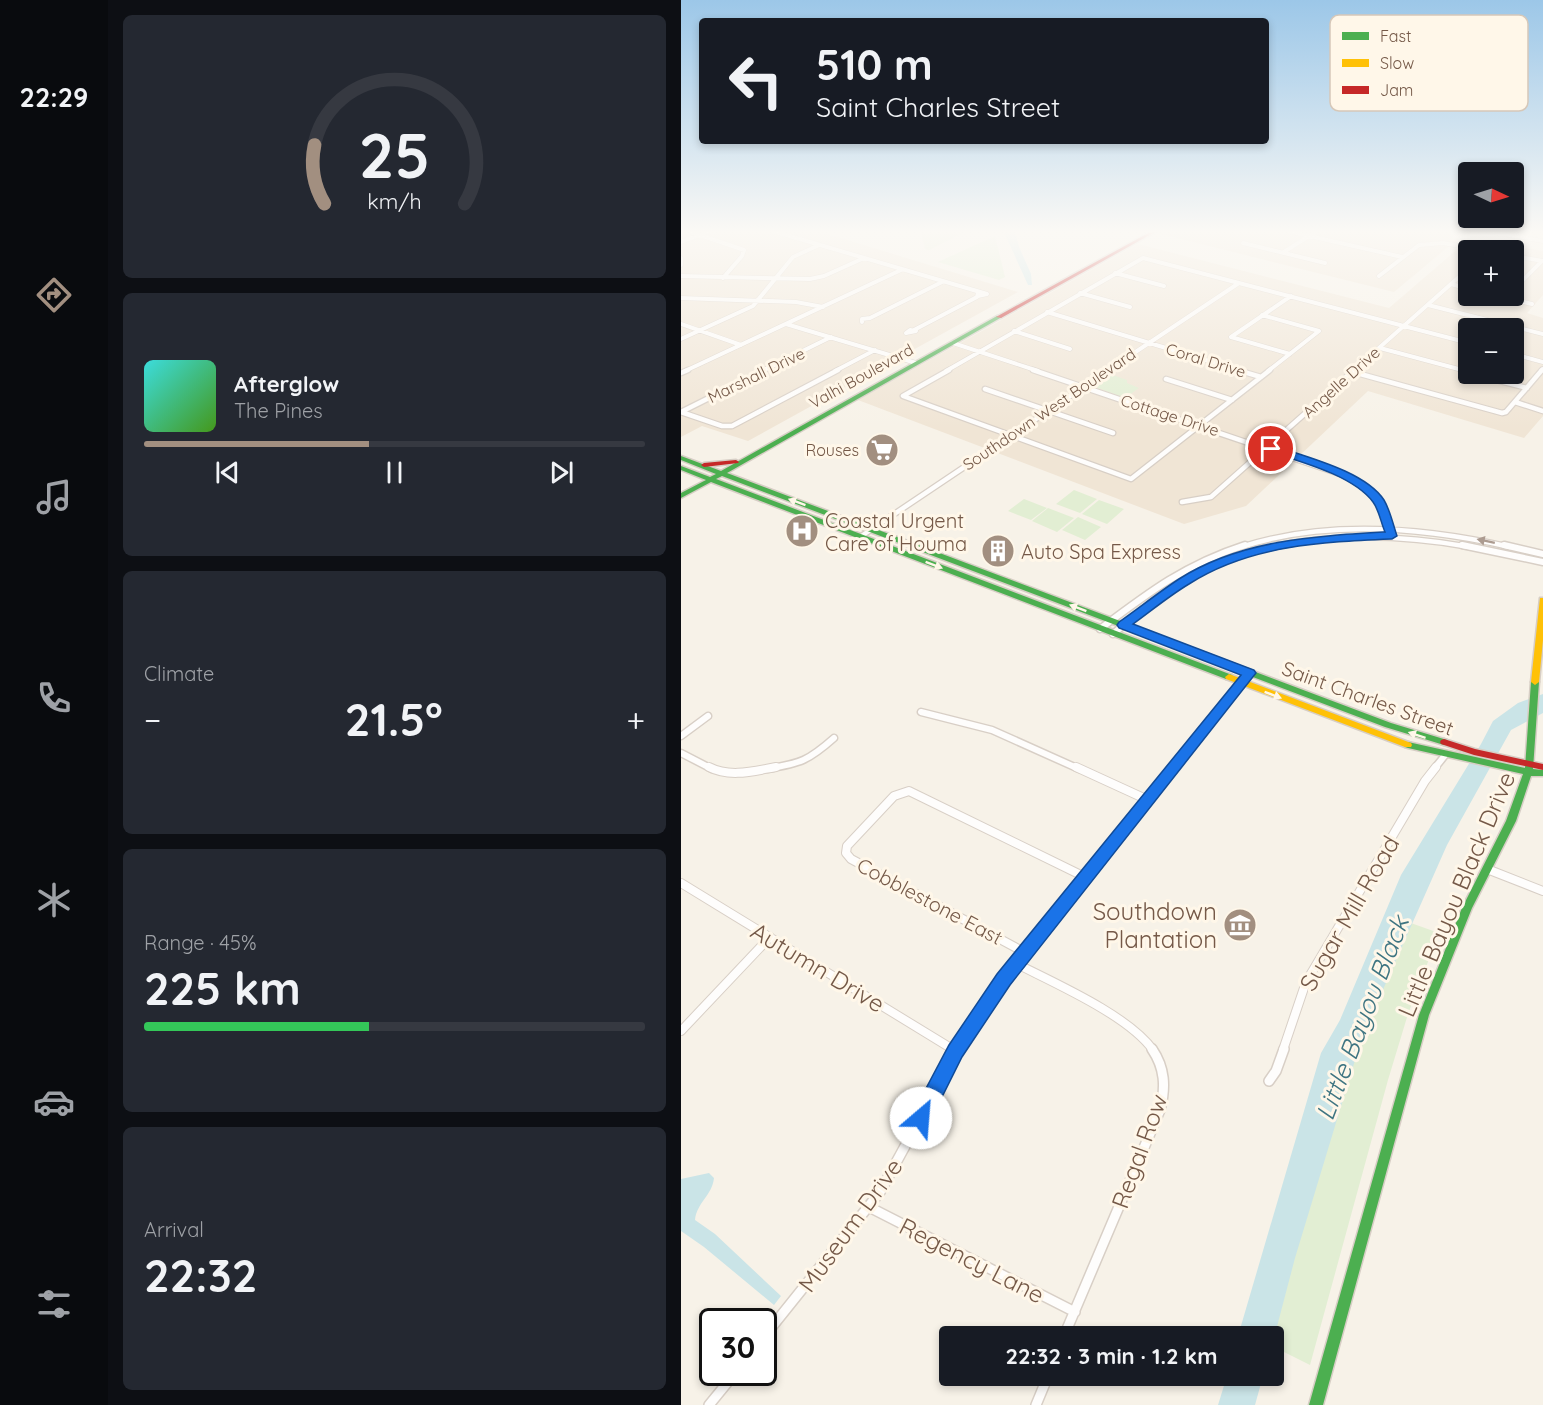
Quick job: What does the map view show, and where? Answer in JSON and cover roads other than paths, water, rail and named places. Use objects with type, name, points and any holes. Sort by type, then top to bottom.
[{"type":"street","points":[[681,298],[809,303],[823,307]]},
{"type":"street","points":[[681,339],[744,311],[761,298]]},
{"type":"street","points":[[683,371],[843,298]]},
{"type":"street","points":[[862,322],[911,298]]},
{"type":"street","points":[[914,330],[972,298]]},
{"type":"street","name":"Valhi Boulevard","points":[[681,496],[1035,298]]},
{"type":"street","points":[[1072,298],[903,396],[1131,479],[1319,331],[1261,315]]},
{"type":"street","points":[[1096,298],[1129,307]]},
{"type":"street","name":"Southdown West Boulevard","points":[[860,537],[1217,298]]},
{"type":"street","points":[[1289,298],[1231,337],[1290,354]]},
{"type":"street","points":[[1297,298],[1458,339]]},
{"type":"street","name":"Angelle Drive","points":[[1182,502],[1211,497],[1436,298]]},
{"type":"street","points":[[1524,301],[1532,304]]},
{"type":"street","points":[[1428,305],[1543,334]]},
{"type":"street","name":"Coral Drive","points":[[1047,312],[1261,377]]},
{"type":"street","points":[[681,324],[741,345]]},
{"type":"street","points":[[785,324],[916,363]]},
{"type":"street","points":[[1014,332],[1070,349]]},
{"type":"street","name":"Marshall Drive","points":[[681,412],[831,338]]},
{"type":"street","name":"Cottage Drive","points":[[953,343],[1329,469],[1357,482],[1379,501],[1392,536]]},
{"type":"street","points":[[1380,348],[1458,369]]},
{"type":"street","points":[[681,412],[727,427],[875,350]]},
{"type":"street","points":[[1524,357],[1543,362]]},
{"type":"street","points":[[1353,372],[1502,414],[1543,369]]},
{"type":"street","points":[[1166,379],[1232,400]]},
{"type":"street","points":[[1512,384],[1527,388]]},
{"type":"street","points":[[985,389],[1113,433]]},
{"type":"street","points":[[1515,402],[1543,411]]},
{"type":"street","name":"Saint Charles Street","points":[[681,458],[1471,756]]},
{"type":"street","name":"Valhi Boulevard","points":[[699,465],[742,461]]},
{"type":"street","name":"Saint Charles Street","points":[[681,468],[1409,746],[1529,768],[1543,767]]},
{"type":"street","points":[[1100,629],[1176,574],[1204,560],[1242,546],[1306,532],[1389,528],[1465,537],[1543,554]]},
{"type":"street","points":[[1113,634],[1185,581],[1212,567],[1248,553],[1312,539],[1392,536],[1471,545],[1543,562]]},
{"type":"street","name":"Little Bayou Black Drive","points":[[1316,1405],[1424,1015],[1467,908],[1511,821],[1529,768],[1543,600]]},
{"type":"street","name":"Museum Drive","points":[[777,1321],[869,1208],[899,1161],[956,1051],[1015,963],[1249,673]]},
{"type":"street","points":[[921,712],[992,730],[1147,800]]},
{"type":"street","points":[[681,736],[708,716]]},
{"type":"street","points":[[681,753],[716,771],[736,774],[798,764],[813,757],[834,738]]},
{"type":"street","name":"Sugar Mill Road","points":[[1269,1081],[1276,1071],[1306,982],[1425,781],[1446,754]]},
{"type":"street","points":[[1529,768],[1543,773]]},
{"type":"street","name":"Cobblestone East","points":[[1024,952],[848,856],[847,846],[894,796],[909,791],[1085,877]]},
{"type":"street","points":[[1487,869],[1543,891]]},
{"type":"street","name":"Autumn Drive","points":[[681,883],[956,1051]]},
{"type":"street","points":[[681,1030],[770,937]]},
{"type":"street","name":"Regal Row","points":[[1015,963],[1114,1018],[1144,1039],[1159,1059],[1164,1077],[1164,1096],[1160,1110],[1069,1326]]},
{"type":"street","name":"Regency Lane","points":[[869,1208],[1075,1312]]},
{"type":"street","points":[[709,1405],[725,1386]]},
{"type":"street","points":[[1035,1405],[1044,1386]]},
{"type":"water","name":"Little Bayou Black","points":[[1543,694],[1543,713],[1511,730],[1447,845],[1362,1037],[1295,1258],[1277,1326],[1241,1326],[1321,1053],[1340,1020],[1401,875],[1493,721],[1518,703]]},
{"type":"water","points":[[709,1173],[714,1178],[713,1184],[695,1220],[715,1234],[781,1296],[774,1305],[704,1247],[681,1231],[681,1179]]},
{"type":"water","points":[[1224,1386],[1260,1386],[1255,1405],[1218,1405]]},
{"type":"place","name":"Rouses","points":[[882,450]]},
{"type":"place","name":"Coastal Urgent Care of Houma","points":[[802,531]]},
{"type":"place","name":"Auto Spa Express","points":[[998,551]]},
{"type":"place","name":"Southdown Plantation","points":[[1240,925]]}]
